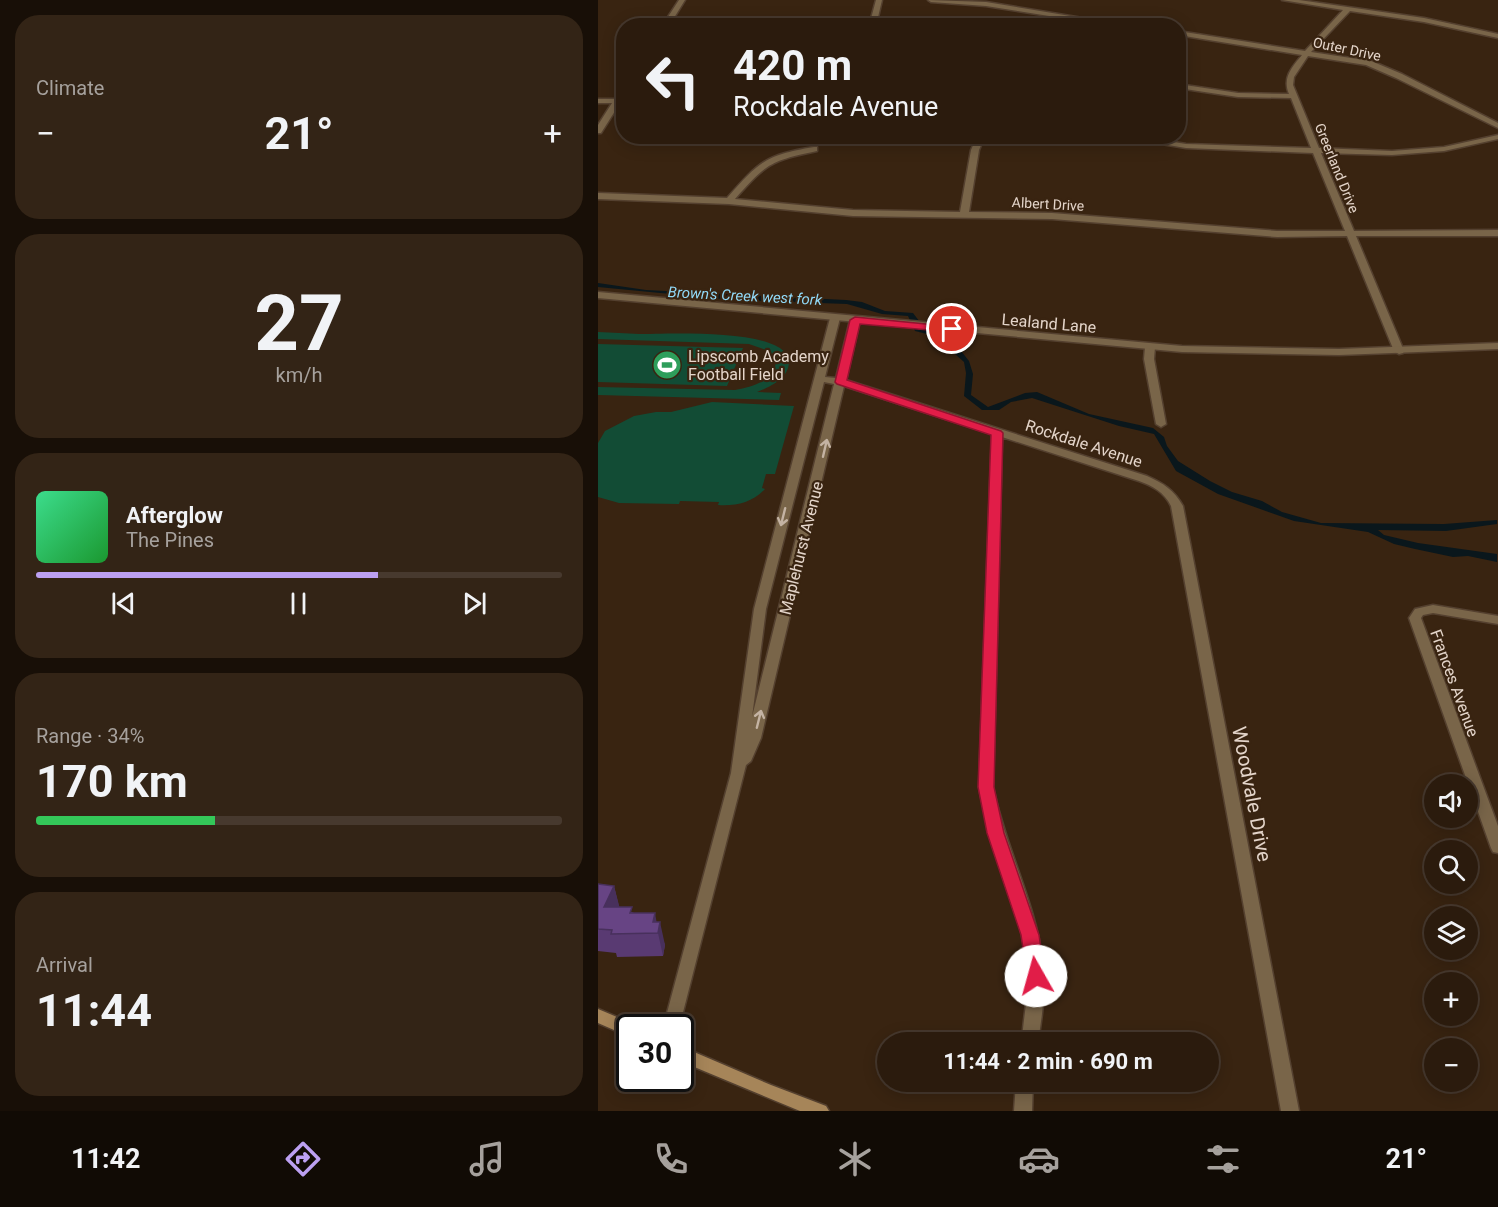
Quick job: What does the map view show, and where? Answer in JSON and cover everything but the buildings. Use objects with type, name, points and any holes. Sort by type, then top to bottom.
[{"type":"main road","points":[[598,1016],[616,1024]]},
{"type":"main road","points":[[694,1059],[820,1111]]},
{"type":"street","points":[[671,18],[682,0]]},
{"type":"street","points":[[874,18],[879,0]]},
{"type":"street","points":[[931,0],[986,4],[1076,18]]},
{"type":"street","points":[[1285,0],[1424,20],[1498,36]]},
{"type":"street","name":"Greerland Drive","points":[[1348,9],[1289,76],[1292,96],[1399,351]]},
{"type":"street","points":[[1489,34],[1498,30]]},
{"type":"street","name":"Outer Drive","points":[[1186,34],[1376,66],[1498,126]]},
{"type":"street","points":[[1186,87],[1230,94],[1292,96]]},
{"type":"street","points":[[598,101],[616,97]]},
{"type":"street","points":[[598,131],[616,104]]},
{"type":"street","points":[[1172,144],[1315,151],[1420,152],[1498,137]]},
{"type":"street","points":[[964,214],[978,144]]},
{"type":"street","points":[[729,201],[765,161],[814,149]]},
{"type":"street","name":"Albert Drive","points":[[598,196],[729,201],[842,212],[1062,217],[1277,234],[1498,233]]},
{"type":"street","name":"Lealand Lane","points":[[598,295],[1150,347],[1288,353],[1498,346]]},
{"type":"street","name":"Maplehurst Avenue","points":[[675,1014],[738,773],[760,609],[835,318]]},
{"type":"street","name":"Maplehurst Avenue","points":[[738,773],[754,738],[855,320]]},
{"type":"street","points":[[1150,347],[1151,369],[1161,424]]},
{"type":"street","name":"Rockdale Avenue","points":[[821,379],[841,382],[1116,470],[1166,489]]},
{"type":"street","points":[[997,433],[985,769],[988,803],[995,833],[1025,919],[1034,958],[1036,986],[1031,1032]]},
{"type":"street","name":"Woodvale Drive","points":[[1166,489],[1172,494],[1177,506],[1290,1111]]},
{"type":"street","name":"Frances Avenue","points":[[1498,620],[1433,609],[1419,612],[1415,621],[1498,849]]},
{"type":"street","points":[[1023,1111],[1025,1092]]},
{"type":"green space","points":[[598,332],[724,335],[748,338],[769,343],[784,351],[789,362],[788,368],[778,381],[757,392],[781,393],[779,400],[598,395],[598,387],[735,390],[761,382],[771,374],[776,362],[769,351],[749,344],[598,339]]},
{"type":"green space","name":"Lipscomb Academy Football Field","points":[[598,344],[743,348],[727,386],[598,382]]},
{"type":"green space","points":[[712,402],[794,406],[775,474],[766,474],[762,488],[765,489],[760,494],[743,503],[725,505],[718,505],[719,502],[680,501],[679,504],[619,503],[598,497],[598,443],[605,431],[634,416],[671,412]]},
{"type":"water","name":"Brown's Creek west fork","points":[[598,283],[646,290],[846,300],[862,302],[885,311],[913,313],[926,330],[950,337],[969,361],[973,374],[971,395],[988,407],[1025,393],[1037,392],[1089,414],[1153,428],[1164,437],[1167,446],[1178,461],[1210,481],[1232,492],[1262,501],[1282,512],[1321,523],[1444,524],[1497,520],[1497,524],[1446,531],[1378,530],[1384,535],[1418,543],[1497,554],[1497,562],[1468,556],[1453,557],[1415,549],[1394,544],[1368,532],[1294,521],[1218,494],[1176,471],[1154,434],[1119,426],[1032,398],[1011,402],[999,410],[982,410],[964,396],[966,373],[964,362],[943,338],[915,331],[908,316],[882,314],[847,304],[733,300],[598,287]]},
{"type":"place","name":"Lipscomb Academy Football Field","points":[[667,365]]},
{"type":"route","points":[[952,329],[855,320],[841,382],[997,433],[986,787],[995,833],[1030,935],[1036,976]]}]
